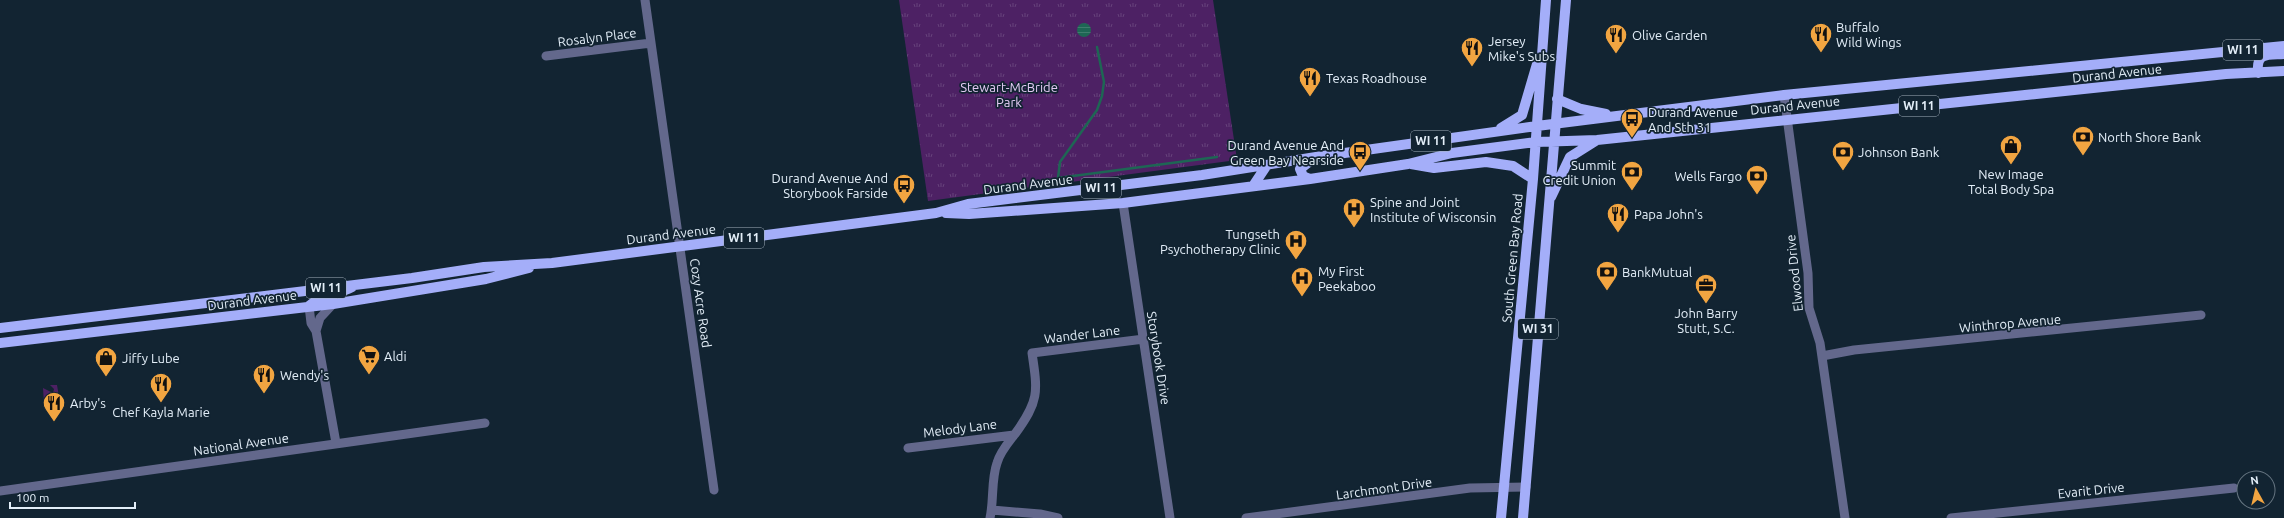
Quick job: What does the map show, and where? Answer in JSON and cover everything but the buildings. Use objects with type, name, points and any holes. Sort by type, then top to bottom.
[{"type":"main road","name":"South Green Bay Road","points":[[1501,518],[1533,179],[1546,0]]},
{"type":"main road","name":"WI 31","points":[[1523,518],[1565,3]]},
{"type":"main road","points":[[1494,132],[1516,121],[1522,115],[1543,41]]},
{"type":"main road","name":"Durand Avenue","points":[[0,328],[355,285],[484,267],[552,262],[936,213],[968,204],[1202,175],[1316,157],[1537,126],[1784,95],[2284,46]]},
{"type":"main road","points":[[2258,73],[2257,63],[2259,59],[2264,56],[2284,54]]},
{"type":"main road","name":"Durand Avenue","points":[[936,213],[969,214],[1123,203],[1310,179],[1408,164],[1452,153],[1536,142],[1597,140],[2226,74],[2284,71]]},
{"type":"main road","points":[[1557,99],[1581,109],[1620,116]]},
{"type":"main road","points":[[1548,202],[1570,157],[1597,140]]},
{"type":"main road","points":[[1310,179],[1303,176],[1300,170],[1316,157]]},
{"type":"main road","points":[[1408,164],[1434,168],[1486,162],[1513,166],[1533,179]]},
{"type":"main road","points":[[1253,186],[1267,165]]},
{"type":"main road","name":"Durand Avenue","points":[[0,343],[333,304],[486,279],[552,262]]},
{"type":"main road","points":[[309,306],[318,298],[339,294],[355,285]]},
{"type":"street","name":"Cozy Acre Road","points":[[645,0],[714,490]]},
{"type":"street","name":"Rosalyn Place","points":[[546,56],[651,43]]},
{"type":"street","name":"Elwood Drive","points":[[1784,95],[1808,273],[1809,308],[1820,343],[1845,518]]},
{"type":"street","name":"Storybook Drive","points":[[1123,203],[1170,518]]},
{"type":"street","points":[[316,331],[320,318],[333,304]]},
{"type":"street","points":[[309,306],[311,323],[316,331],[336,443]]},
{"type":"street","name":"Winthrop Avenue","points":[[1822,356],[1854,350],[2201,315]]},
{"type":"street","name":"Wander Lane","points":[[991,514],[997,463],[1014,434],[1029,414],[1036,399],[1036,381],[1032,353],[1144,340]]},
{"type":"street","name":"National Avenue","points":[[0,491],[485,422]]},
{"type":"street","name":"Melody Lane","points":[[908,448],[1014,434]]},
{"type":"street","name":"Larchmont Drive","points":[[1246,518],[1470,488],[1526,487]]},
{"type":"street","name":"Evarit Drive","points":[[1951,518],[2234,488]]},
{"type":"street","points":[[991,514],[1040,514],[1058,518]]},
{"type":"green space","name":"Stewart-McBride Park","points":[[899,0],[1213,0],[1237,160],[928,201]]},
{"type":"green space","points":[[50,385],[57,385],[60,402],[44,404],[43,388],[53,393],[54,389]]},
{"type":"shaded area","points":[[1084,23],[1089,25],[1091,30],[1089,35],[1084,37],[1079,35],[1077,30],[1079,25]]},
{"type":"waterway","points":[[1097,47],[1104,82],[1102,96],[1097,110],[1060,162],[1058,178],[1217,157]]},
{"type":"place","name":"Olive Garden","points":[[1616,54]]},
{"type":"place","name":"Buffalo Wild Wings","points":[[1821,54]]},
{"type":"place","name":"Jersey Mike's Subs","points":[[1472,68]]},
{"type":"place","name":"Texas Roadhouse","points":[[1310,98]]},
{"type":"place","name":"Durand Avenue And Sth 31","points":[[1632,138]]},
{"type":"place","name":"North Shore Bank","points":[[2083,156]]},
{"type":"place","name":"New Image Total Body Spa","points":[[2011,166]]},
{"type":"place","name":"Durand Avenue And Green Bay Nearside","points":[[1360,172]]},
{"type":"place","name":"Johnson Bank","points":[[1843,172]]},
{"type":"place","name":"Summit Credit Union","points":[[1632,192]]},
{"type":"place","name":"Wells Fargo","points":[[1757,196]]},
{"type":"place","name":"Durand Avenue And Storybook Farside","points":[[904,204]]},
{"type":"place","name":"Spine and Joint Institute of Wisconsin","points":[[1354,228]]},
{"type":"place","name":"Papa John's","points":[[1618,234]]},
{"type":"place","name":"Tungseth Psychotherapy Clinic","points":[[1296,260]]},
{"type":"place","name":"BankMutual","points":[[1607,292]]},
{"type":"place","name":"My First Peekaboo","points":[[1302,298]]},
{"type":"place","name":"John Barry Stutt, S.C.","points":[[1706,304]]},
{"type":"place","name":"Aldi","points":[[369,376]]},
{"type":"place","name":"Jiffy Lube","points":[[106,378]]},
{"type":"place","name":"Wendy's","points":[[264,394]]},
{"type":"place","name":"Chef Kayla Marie","points":[[161,404]]},
{"type":"place","name":"Arby's","points":[[54,422]]}]
